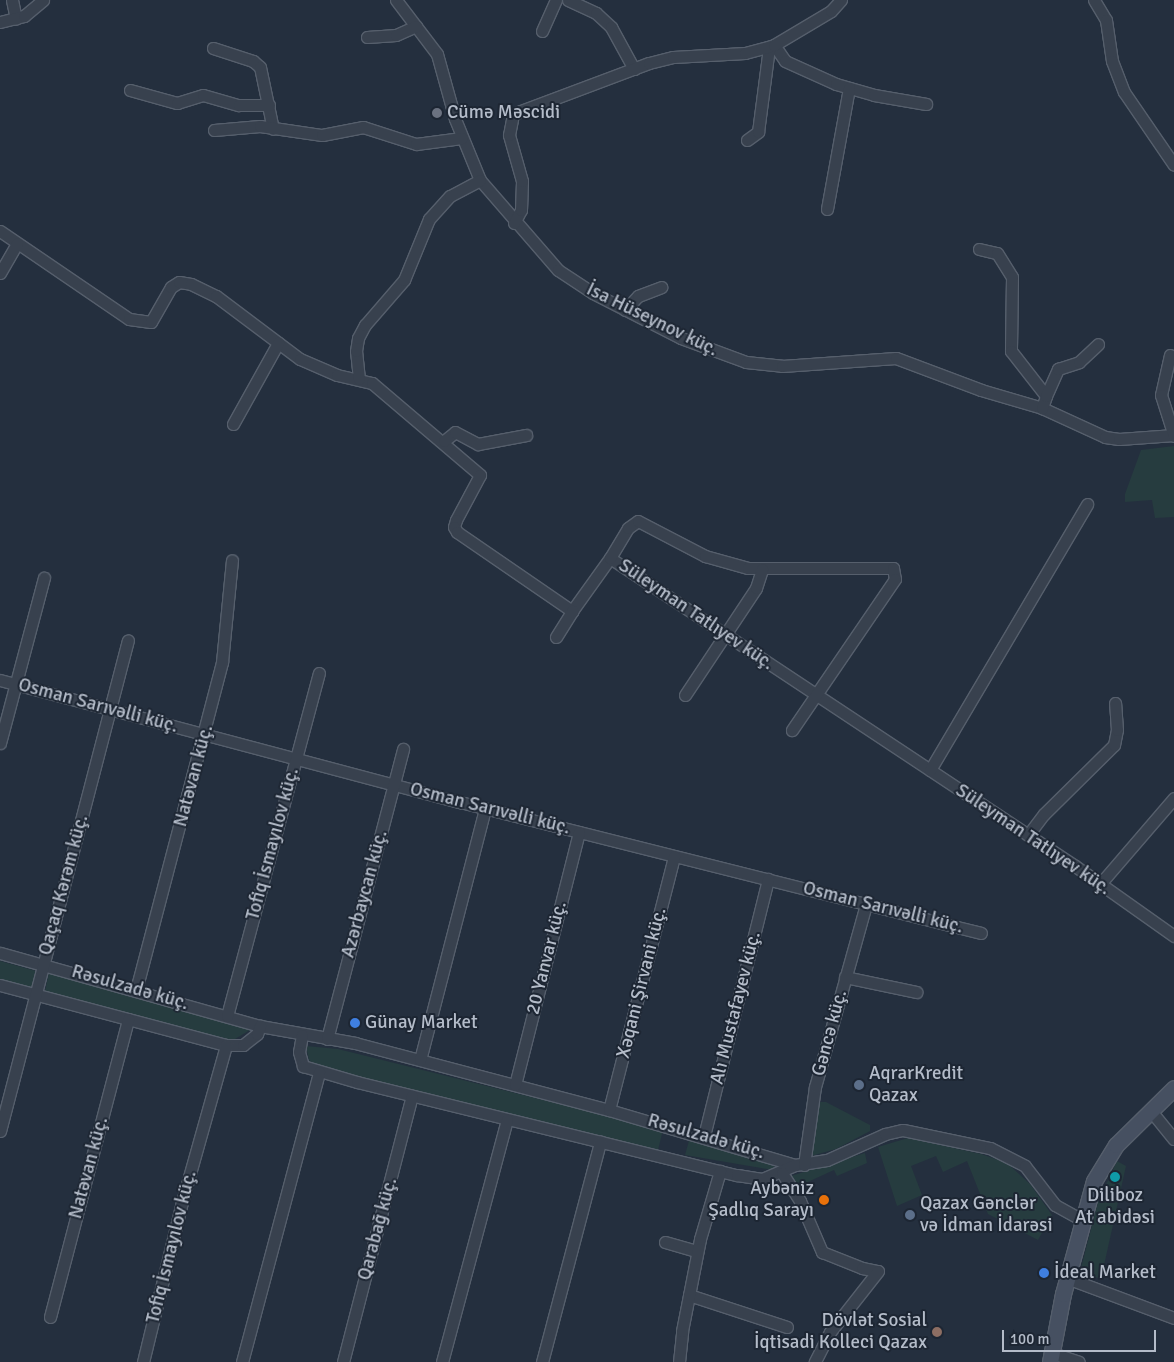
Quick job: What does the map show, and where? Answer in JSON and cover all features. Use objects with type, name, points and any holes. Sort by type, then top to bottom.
[{"type":"main road","points":[[1051,1357],[1067,1278],[1082,1220],[1104,1162],[1174,1088]]},
{"type":"street","points":[[12,0],[16,19]]},
{"type":"street","points":[[0,22],[16,19],[43,0]]},
{"type":"street","name":"İsa Hüseynov küç.","points":[[396,0],[437,54],[462,138],[480,180],[514,223],[558,270],[625,310],[681,338],[746,362],[782,366],[896,358],[981,390],[1042,408],[1105,437],[1120,439],[1174,436]]},
{"type":"street","points":[[542,31],[556,0]]},
{"type":"street","points":[[568,0],[581,3],[596,13],[611,27],[634,69]]},
{"type":"street","points":[[514,223],[521,210],[522,181],[509,134],[513,114],[634,69],[673,57],[745,52],[771,46],[831,11],[841,0]]},
{"type":"street","points":[[1094,0],[1106,20],[1112,61],[1124,92],[1174,166]]},
{"type":"street","points":[[367,38],[396,35],[416,26]]},
{"type":"street","points":[[771,46],[785,61],[794,67],[848,88],[926,104]]},
{"type":"street","points":[[747,140],[758,132],[771,46]]},
{"type":"street","points":[[213,48],[253,61],[260,67],[273,129]]},
{"type":"street","points":[[827,209],[848,88]]},
{"type":"street","points":[[130,90],[177,103],[203,95],[238,105],[269,105]]},
{"type":"street","points":[[214,130],[244,126],[322,135],[363,128],[426,144],[462,138]]},
{"type":"street","points":[[359,379],[356,352],[358,338],[365,325],[404,280],[429,219],[450,196],[480,180]]},
{"type":"street","points":[[0,231],[56,266],[112,310],[129,319],[151,322],[171,287],[179,282],[190,284],[216,296],[278,343],[318,369],[372,383],[444,441],[480,474],[456,520],[454,527],[456,532],[572,611]]},
{"type":"street","points":[[0,272],[17,243]]},
{"type":"street","points":[[978,249],[997,253],[1008,269],[1013,295],[1011,351],[1046,396]]},
{"type":"street","points":[[625,310],[638,296],[661,287]]},
{"type":"street","points":[[233,424],[278,343]]},
{"type":"street","points":[[1042,408],[1058,369],[1079,362],[1098,344]]},
{"type":"street","points":[[1170,355],[1161,395],[1174,436]]},
{"type":"street","points":[[444,441],[455,432],[478,444],[526,435]]},
{"type":"street","points":[[930,770],[1087,504]]},
{"type":"street","points":[[610,558],[628,528],[638,521],[705,556],[762,570],[889,566],[896,573],[895,579],[792,730]]},
{"type":"street","name":"Süleyman Tatlıyev küç.","points":[[556,636],[610,558],[1028,835],[1174,936]]},
{"type":"street","name":"Natəvan küç.","points":[[136,990],[205,734],[226,642],[232,560]]},
{"type":"street","points":[[685,695],[756,588],[762,570]]},
{"type":"street","points":[[0,743],[44,578]]},
{"type":"street","name":"Qaçaq Kərəm küç.","points":[[0,1131],[128,640]]},
{"type":"street","name":"Tofiq İsmayılov küç.","points":[[227,1016],[319,673]]},
{"type":"street","name":"Osman Sarıvəlli küç.","points":[[0,680],[578,832],[981,933]]},
{"type":"street","points":[[1028,835],[1044,814],[1114,745],[1116,730],[1114,703]]},
{"type":"street","name":"Azərbaycan küç.","points":[[327,1039],[403,749]]},
{"type":"street","points":[[1100,884],[1174,798]]},
{"type":"street","points":[[420,1060],[485,808]]},
{"type":"street","name":"20 Yanvar küç.","points":[[514,1085],[578,832]]},
{"type":"street","name":"Xəqani Şirvani küç.","points":[[609,1110],[674,856]]},
{"type":"street","name":"Alı Mustafayev küç.","points":[[704,1136],[768,879]]},
{"type":"street","name":"Gəncə küç.","points":[[799,1165],[815,1087],[866,904]]},
{"type":"street","name":"Rəsulzadə küç.","points":[[0,953],[260,1026],[420,1060],[609,1110],[799,1165]]},
{"type":"street","points":[[845,977],[916,992]]},
{"type":"street","points":[[0,985],[226,1045],[243,1045],[257,1034],[260,1026]]},
{"type":"street","name":"Natəvan küç.","points":[[50,1317],[128,1019]]},
{"type":"street","points":[[302,1035],[300,1062],[319,1072],[507,1120],[720,1171],[762,1179],[799,1165],[827,1160],[885,1134],[913,1131],[1008,1155],[1034,1174],[1054,1205],[1082,1220]]},
{"type":"street","name":"Tofiq İsmayılov küç.","points":[[143,1362],[182,1202],[226,1045]]},
{"type":"street","points":[[242,1362],[319,1072]]},
{"type":"street","name":"Qarabağ küç.","points":[[343,1362],[412,1096]]},
{"type":"street","points":[[1151,1111],[1174,1139]]},
{"type":"street","points":[[442,1362],[507,1120]]},
{"type":"street","points":[[542,1362],[600,1142]]},
{"type":"street","points":[[679,1362],[697,1251],[720,1171]]},
{"type":"street","points":[[782,1173],[800,1201],[822,1252],[878,1271],[830,1332],[815,1362]]},
{"type":"street","points":[[665,1242],[697,1251]]},
{"type":"street","points":[[1067,1278],[1174,1318]]},
{"type":"street","points":[[689,1296],[786,1327]]},
{"type":"street","points":[[1051,1357],[1079,1362]]},
{"type":"green space","points":[[1174,446],[1174,517],[1155,518],[1152,500],[1125,502],[1125,494],[1141,450]]},
{"type":"green space","points":[[0,961],[36,971],[31,988],[0,980]]},
{"type":"green space","points":[[49,973],[250,1030],[235,1039],[226,1039],[45,991]]},
{"type":"green space","points":[[306,1046],[338,1049],[663,1130],[658,1150],[316,1066],[309,1060]]},
{"type":"green space","points":[[817,1102],[826,1102],[870,1125],[870,1131],[836,1149],[811,1156]]},
{"type":"green space","points":[[690,1137],[775,1164],[773,1170],[685,1155]]},
{"type":"green space","points":[[908,1138],[981,1154],[1007,1163],[1030,1184],[1052,1215],[1038,1240],[988,1214],[967,1161],[943,1172],[936,1156],[911,1166],[922,1195],[897,1206],[878,1147]]},
{"type":"green space","points":[[865,1153],[867,1163],[837,1176],[834,1170],[799,1186],[791,1176]]},
{"type":"green space","points":[[1117,1161],[1126,1166],[1101,1279],[1080,1272],[1098,1202]]},
{"type":"place","name":"Cümə Məscidi","points":[[437,113]]},
{"type":"place","name":"Günay Market","points":[[355,1023]]},
{"type":"place","name":"AqrarKredit Qazax","points":[[859,1085]]},
{"type":"place","name":"Diliboz At abidəsi","points":[[1115,1177]]},
{"type":"place","name":"Aybəniz Şadlıq Sarayı","points":[[824,1200]]},
{"type":"place","name":"Qazax Gənclər və İdman İdarəsi","points":[[910,1215]]},
{"type":"place","name":"İdeal Market","points":[[1044,1273]]},
{"type":"place","name":"Dövlət Sosial İqtisadi Kolleci Qazax","points":[[937,1332]]}]
